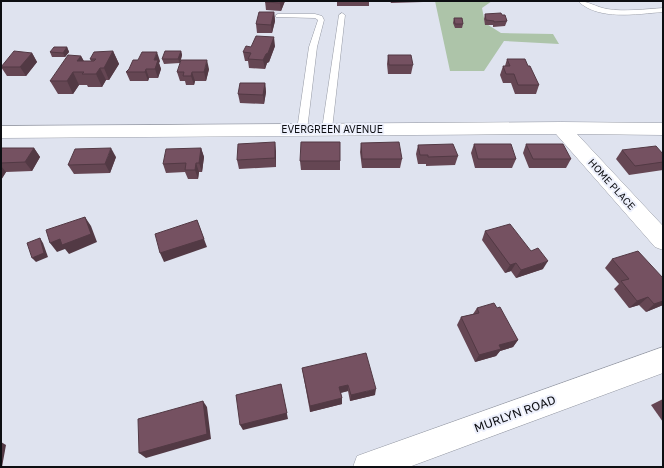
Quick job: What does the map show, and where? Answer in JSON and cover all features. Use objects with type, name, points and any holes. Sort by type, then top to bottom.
[{"type":"street","name":"EVERGREEN AVENUE","points":[[1,132],[561,128],[663,129]]},
{"type":"street","name":"HOME PLACE","points":[[561,128],[663,241]]},
{"type":"street","name":"MURLYN ROAD","points":[[368,467],[663,360]]},
{"type":"lane","points":[[581,1],[590,8],[600,10],[663,10]]},
{"type":"lane","points":[[327,130],[342,15]]},
{"type":"lane","points":[[278,16],[315,16],[320,17],[321,20],[313,47],[302,130]]},
{"type":"green space","points":[[435,1],[492,1],[482,8],[485,23],[501,33],[553,34],[559,44],[504,41],[484,71],[450,71]]},
{"type":"building","points":[[265,1],[281,1],[280,3]]},
{"type":"building","points":[[259,12],[274,12],[271,25],[256,24]]},
{"type":"building","points":[[501,13],[502,15],[505,15],[507,21],[494,22],[486,20],[485,14]]},
{"type":"building","points":[[454,18],[462,18],[463,24],[455,24]]},
{"type":"building","points":[[256,36],[274,37],[268,53],[263,60],[248,59],[251,53],[243,52],[246,46],[251,47]]},
{"type":"building","points":[[54,47],[67,47],[63,53],[50,52]]},
{"type":"building","points":[[14,51],[32,53],[20,67],[1,67]]},
{"type":"building","points":[[113,51],[104,68],[100,68],[96,74],[82,74],[84,72],[73,72],[67,81],[50,81],[68,55],[81,56],[77,61],[94,61],[96,59],[90,59],[94,52]]},
{"type":"building","points":[[165,51],[181,51],[178,59],[162,59]]},
{"type":"building","points":[[142,52],[157,52],[154,60],[158,60],[155,69],[146,69],[145,72],[126,72],[133,60],[138,60]]},
{"type":"building","points":[[388,55],[411,55],[413,65],[389,65]]},
{"type":"building","points":[[507,59],[525,59],[539,85],[518,85],[514,74],[506,74],[503,66],[510,66]]},
{"type":"building","points":[[181,60],[207,60],[204,72],[192,72],[191,76],[183,76],[184,72],[177,72]]},
{"type":"building","points":[[240,83],[265,83],[263,95],[238,94]]},
{"type":"building","points":[[275,142],[275,158],[237,160],[238,144]]},
{"type":"building","points":[[301,142],[340,142],[340,161],[300,161]]},
{"type":"building","points":[[399,142],[402,159],[362,159],[361,143]]},
{"type":"building","points":[[453,144],[458,156],[428,157],[428,155],[420,155],[418,145]]},
{"type":"building","points":[[474,144],[511,144],[516,159],[478,159]]},
{"type":"building","points":[[526,144],[563,144],[571,159],[533,159]]},
{"type":"building","points":[[656,146],[663,154],[663,162],[635,166],[622,150]]},
{"type":"building","points":[[1,148],[34,148],[25,162],[1,163]]},
{"type":"building","points":[[111,148],[105,164],[68,165],[75,149]]},
{"type":"building","points":[[201,148],[199,163],[196,163],[195,170],[185,170],[186,163],[163,164],[166,149]]},
{"type":"building","points":[[85,217],[91,234],[62,245],[60,239],[50,243],[46,230]]},
{"type":"building","points":[[197,220],[204,239],[160,253],[155,234]]},
{"type":"building","points":[[510,224],[531,251],[538,248],[548,261],[521,270],[516,263],[510,265],[485,231]]},
{"type":"building","points":[[40,238],[44,253],[32,258],[27,243]]},
{"type":"building","points":[[638,251],[663,278],[663,301],[654,304],[648,297],[637,301],[621,281],[629,279],[612,259]]},
{"type":"building","points":[[494,303],[497,308],[500,307],[518,340],[499,345],[501,349],[479,355],[461,317],[479,313],[477,308]]},
{"type":"building","points":[[366,353],[376,389],[351,395],[348,385],[339,387],[342,398],[310,406],[302,368]]},
{"type":"building","points":[[281,384],[287,413],[240,425],[236,395]]},
{"type":"building","points":[[203,401],[207,434],[139,453],[138,419]]}]
